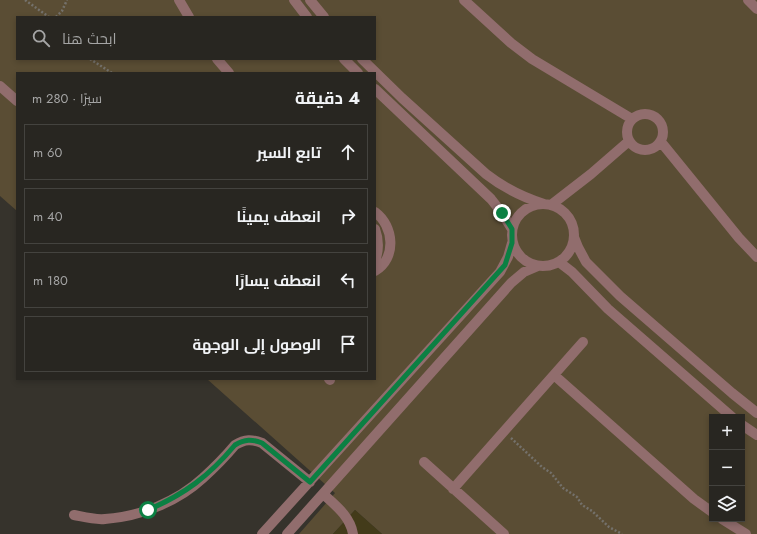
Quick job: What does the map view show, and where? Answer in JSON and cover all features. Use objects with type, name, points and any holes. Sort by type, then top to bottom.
[{"type":"street","points":[[179,0],[188,16]]},
{"type":"street","points":[[294,0],[306,16]]},
{"type":"street","points":[[310,0],[323,16]]},
{"type":"street","points":[[464,0],[510,43],[532,59],[632,119]]},
{"type":"street","points":[[218,60],[228,72]]},
{"type":"street","points":[[345,60],[357,72]]},
{"type":"street","points":[[363,60],[375,72]]},
{"type":"street","points":[[376,73],[402,98],[500,185],[514,193],[563,211],[568,217],[574,237],[586,262],[620,296],[732,394],[757,413]]},
{"type":"street","points":[[0,86],[16,100]]},
{"type":"street","points":[[376,90],[491,199],[512,229]]},
{"type":"street","points":[[642,114],[648,114],[654,116],[662,125],[663,131],[660,142],[656,147],[646,151],[636,148],[629,141],[626,132],[632,119],[642,114]]},
{"type":"street","points":[[262,534],[500,272],[508,257],[512,243],[512,229],[518,216],[523,210],[536,204],[547,204],[591,174],[629,141]]},
{"type":"street","points":[[660,142],[739,238],[757,257]]},
{"type":"street","points":[[376,213],[388,227],[391,240],[385,260],[376,270]]},
{"type":"street","points":[[376,232],[379,242],[376,258]]},
{"type":"street","points":[[512,243],[519,256],[530,264],[545,267],[559,262],[570,251],[574,237]]},
{"type":"street","points":[[559,262],[572,272],[608,309],[729,414]]},
{"type":"street","points":[[287,534],[511,283],[524,272],[538,266]]},
{"type":"street","points":[[454,489],[583,342]]},
{"type":"street","points":[[554,375],[694,499],[709,510]]},
{"type":"street","points":[[745,426],[757,435]]},
{"type":"street","points":[[74,515],[104,519],[133,514],[162,504],[176,497],[202,479],[235,445],[241,441],[248,440],[255,440],[262,443],[310,482]]},
{"type":"street","points":[[424,462],[504,534]]},
{"type":"street","points":[[323,494],[343,513],[353,534]]},
{"type":"street","points":[[727,522],[746,534]]},
{"type":"path","points":[[25,0],[48,16]]},
{"type":"path","points":[[57,16],[62,11],[67,0]]},
{"type":"path","points":[[92,60],[110,72]]},
{"type":"path","points":[[505,431],[542,467],[551,473],[562,488],[577,496],[582,505],[592,511],[609,527],[622,534]]},
{"type":"shaded area","points":[[0,0],[757,0],[757,534],[382,534],[355,510],[333,534],[299,534],[335,493],[208,380],[376,380],[376,72],[16,72],[16,210],[0,196]]},
{"type":"sand","points":[[355,510],[382,534],[333,534]]},
{"type":"route","points":[[148,510],[176,497],[190,488],[202,479],[235,445],[241,441],[255,440],[262,443],[310,482],[505,265],[512,243],[512,229],[502,213]]}]
